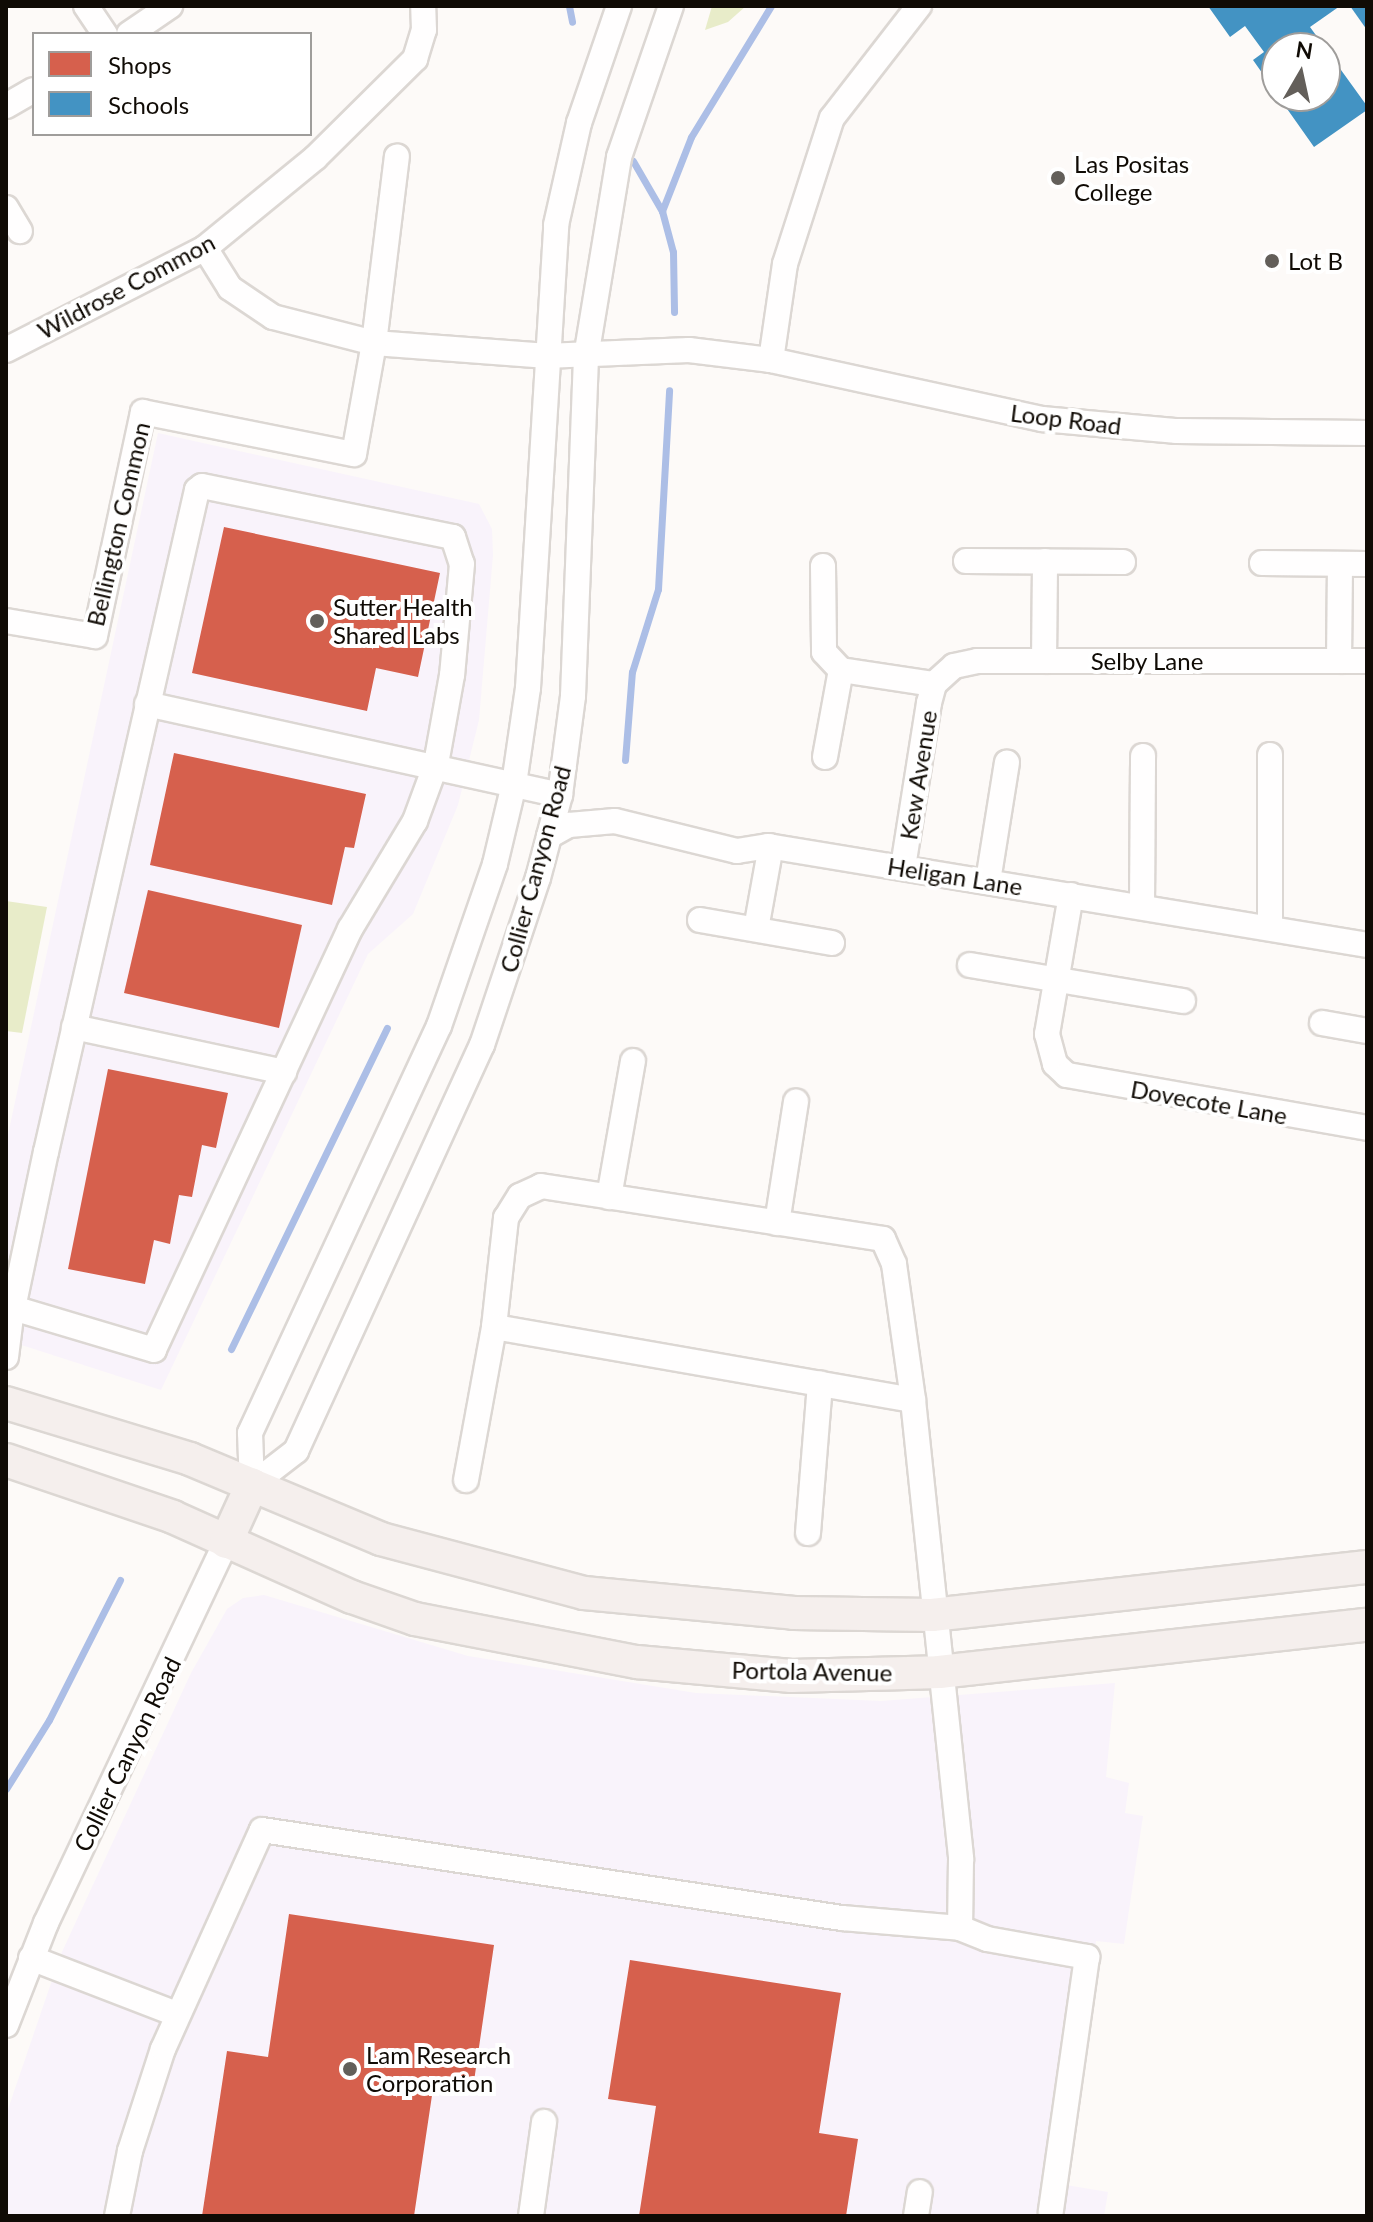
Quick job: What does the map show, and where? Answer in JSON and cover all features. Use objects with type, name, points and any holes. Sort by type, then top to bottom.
[{"type":"main road","points":[[6,1403],[104,1429],[432,1555],[584,1593],[794,1613],[932,1615],[1367,1567]]},
{"type":"main road","name":"Portola Avenue","points":[[6,1460],[88,1485],[352,1597],[415,1619],[495,1637],[637,1662],[791,1676],[939,1672],[1367,1625]]},
{"type":"main road","name":"Collier Canyon Road","points":[[226,1542],[252,1485]]},
{"type":"street","points":[[86,6],[104,32]]},
{"type":"street","points":[[132,32],[170,6]]},
{"type":"street","name":"Wildrose Common","points":[[6,350],[205,248],[315,158],[415,59],[424,30],[423,6]]},
{"type":"street","name":"Collier Canyon Road","points":[[252,1485],[250,1433],[439,1026],[480,917],[514,784],[528,688],[545,356],[556,225],[579,123],[619,6]]},
{"type":"street","name":"Collier Canyon Road","points":[[252,1485],[296,1451],[445,1129],[504,987],[549,836],[560,795],[577,637],[586,357],[619,157],[671,6]]},
{"type":"street","points":[[771,360],[785,264],[832,118],[919,6]]},
{"type":"street","points":[[6,106],[32,91]]},
{"type":"street","points":[[374,343],[397,156]]},
{"type":"street","points":[[6,208],[20,231]]},
{"type":"street","name":"Loop Road","points":[[205,248],[230,288],[273,317],[374,343],[586,357],[689,350],[771,360],[1042,419],[1177,431],[1367,433]]},
{"type":"street","name":"Bellington Common","points":[[6,621],[95,636],[143,412],[354,454],[374,343]]},
{"type":"street","points":[[6,1357],[13,1308],[74,1027],[147,704],[202,486],[453,537],[462,564],[452,675],[436,764],[415,821],[350,929],[154,1350],[13,1308]]},
{"type":"street","points":[[966,561],[1123,562]]},
{"type":"street","points":[[1044,661],[1045,561]]},
{"type":"street","points":[[1262,563],[1367,564]]},
{"type":"street","points":[[1339,661],[1340,564]]},
{"type":"street","points":[[823,566],[824,652],[841,670],[934,684]]},
{"type":"street","name":"Selby Lane","points":[[934,684],[954,666],[977,661],[1367,661]]},
{"type":"street","points":[[825,757],[841,670]]},
{"type":"street","name":"Kew Avenue","points":[[903,867],[934,684]]},
{"type":"street","points":[[147,704],[436,764],[560,795]]},
{"type":"street","points":[[1270,755],[1270,928]]},
{"type":"street","points":[[1142,906],[1143,756]]},
{"type":"street","points":[[988,881],[1007,763]]},
{"type":"street","name":"Heligan Lane","points":[[549,836],[593,819],[737,851],[770,846],[1367,945]]},
{"type":"street","points":[[756,929],[770,846]]},
{"type":"street","points":[[1056,981],[1071,895]]},
{"type":"street","points":[[700,920],[832,943]]},
{"type":"street","points":[[970,965],[1183,1001]]},
{"type":"street","name":"Dovecote Lane","points":[[1056,981],[1047,1034],[1055,1064],[1083,1081],[1367,1128]]},
{"type":"street","points":[[1322,1023],[1367,1031]]},
{"type":"street","points":[[74,1027],[284,1072]]},
{"type":"street","points":[[609,1197],[633,1061]]},
{"type":"street","points":[[777,1223],[796,1101]]},
{"type":"street","points":[[466,1480],[494,1327],[506,1218],[520,1196],[541,1186],[883,1239],[894,1264],[913,1400],[932,1615],[961,1859],[960,1928]]},
{"type":"street","points":[[494,1327],[913,1400]]},
{"type":"street","points":[[808,1533],[820,1383]]},
{"type":"street","name":"Collier Canyon Road","points":[[6,2025],[31,1958],[226,1542]]},
{"type":"street","points":[[117,2216],[130,2151],[176,2014],[262,1830],[842,1918],[960,1928],[987,1939],[1087,1957],[1051,2211]]},
{"type":"street","points":[[31,1958],[176,2014]]},
{"type":"street","points":[[531,2216],[544,2122]]},
{"type":"shaded area","points":[[158,433],[479,504],[492,529],[493,555],[479,720],[458,805],[413,914],[368,954],[161,1390],[6,1340],[6,1144]]},
{"type":"shaded area","points":[[264,1595],[468,1656],[696,1693],[881,1701],[1115,1683],[1106,1777],[1129,1783],[1125,1813],[1143,1816],[1124,1944],[1096,1941],[1060,2184],[1108,2192],[1104,2216],[6,2216],[6,2115],[61,1954],[191,1673],[227,1609],[243,1598]]},
{"type":"green space","points":[[712,6],[746,6],[728,22],[705,30]]},
{"type":"green space","points":[[6,901],[47,907],[22,1033],[6,1031]]},
{"type":"building: Shops","name":"Sutter Health Shared Labs","points":[[224,527],[440,573],[418,677],[376,668],[367,711],[192,673]]},
{"type":"building: Shops","points":[[174,753],[366,794],[354,848],[345,847],[332,905],[150,865]]},
{"type":"building: Shops","points":[[148,890],[302,925],[279,1028],[124,993]]},
{"type":"building: Shops","points":[[108,1069],[228,1093],[216,1148],[202,1145],[192,1197],[179,1195],[170,1244],[154,1240],[145,1284],[68,1269]]},
{"type":"building: Shops","name":"Lam Research Corporation","points":[[289,1914],[494,1945],[473,2088],[434,2082],[414,2216],[202,2216],[227,2051],[268,2057]]},
{"type":"building: Shops","points":[[630,1960],[841,1993],[819,2133],[858,2139],[846,2216],[639,2216],[656,2106],[608,2099]]},
{"type":"building: Schools","points":[[1208,6],[1340,6],[1310,27],[1314,32],[1261,32],[1261,48],[1245,26],[1230,37]]},
{"type":"building: Schools","points":[[1350,6],[1367,6],[1367,30]]},
{"type":"building: Schools","points":[[1261,54],[1261,71],[1253,60]]},
{"type":"building: Schools","points":[[1341,70],[1367,110],[1314,147],[1289,112],[1341,112]]},
{"type":"waterway","points":[[569,6],[572,22]]},
{"type":"waterway","points":[[662,211],[691,137],[771,6]]},
{"type":"waterway","points":[[633,161],[662,211],[673,252],[674,312]]},
{"type":"waterway","points":[[625,760],[632,672],[658,589],[669,390]]},
{"type":"waterway","points":[[231,1349],[387,1028]]},
{"type":"waterway","points":[[6,1789],[49,1720],[120,1580]]},
{"type":"place","name":"Las Positas College","points":[[1058,178]]},
{"type":"place","name":"Lot B","points":[[1272,261]]},
{"type":"place","name":"Sutter Health Shared Labs","points":[[317,621]]},
{"type":"place","name":"Lam Research Corporation","points":[[350,2069]]}]
